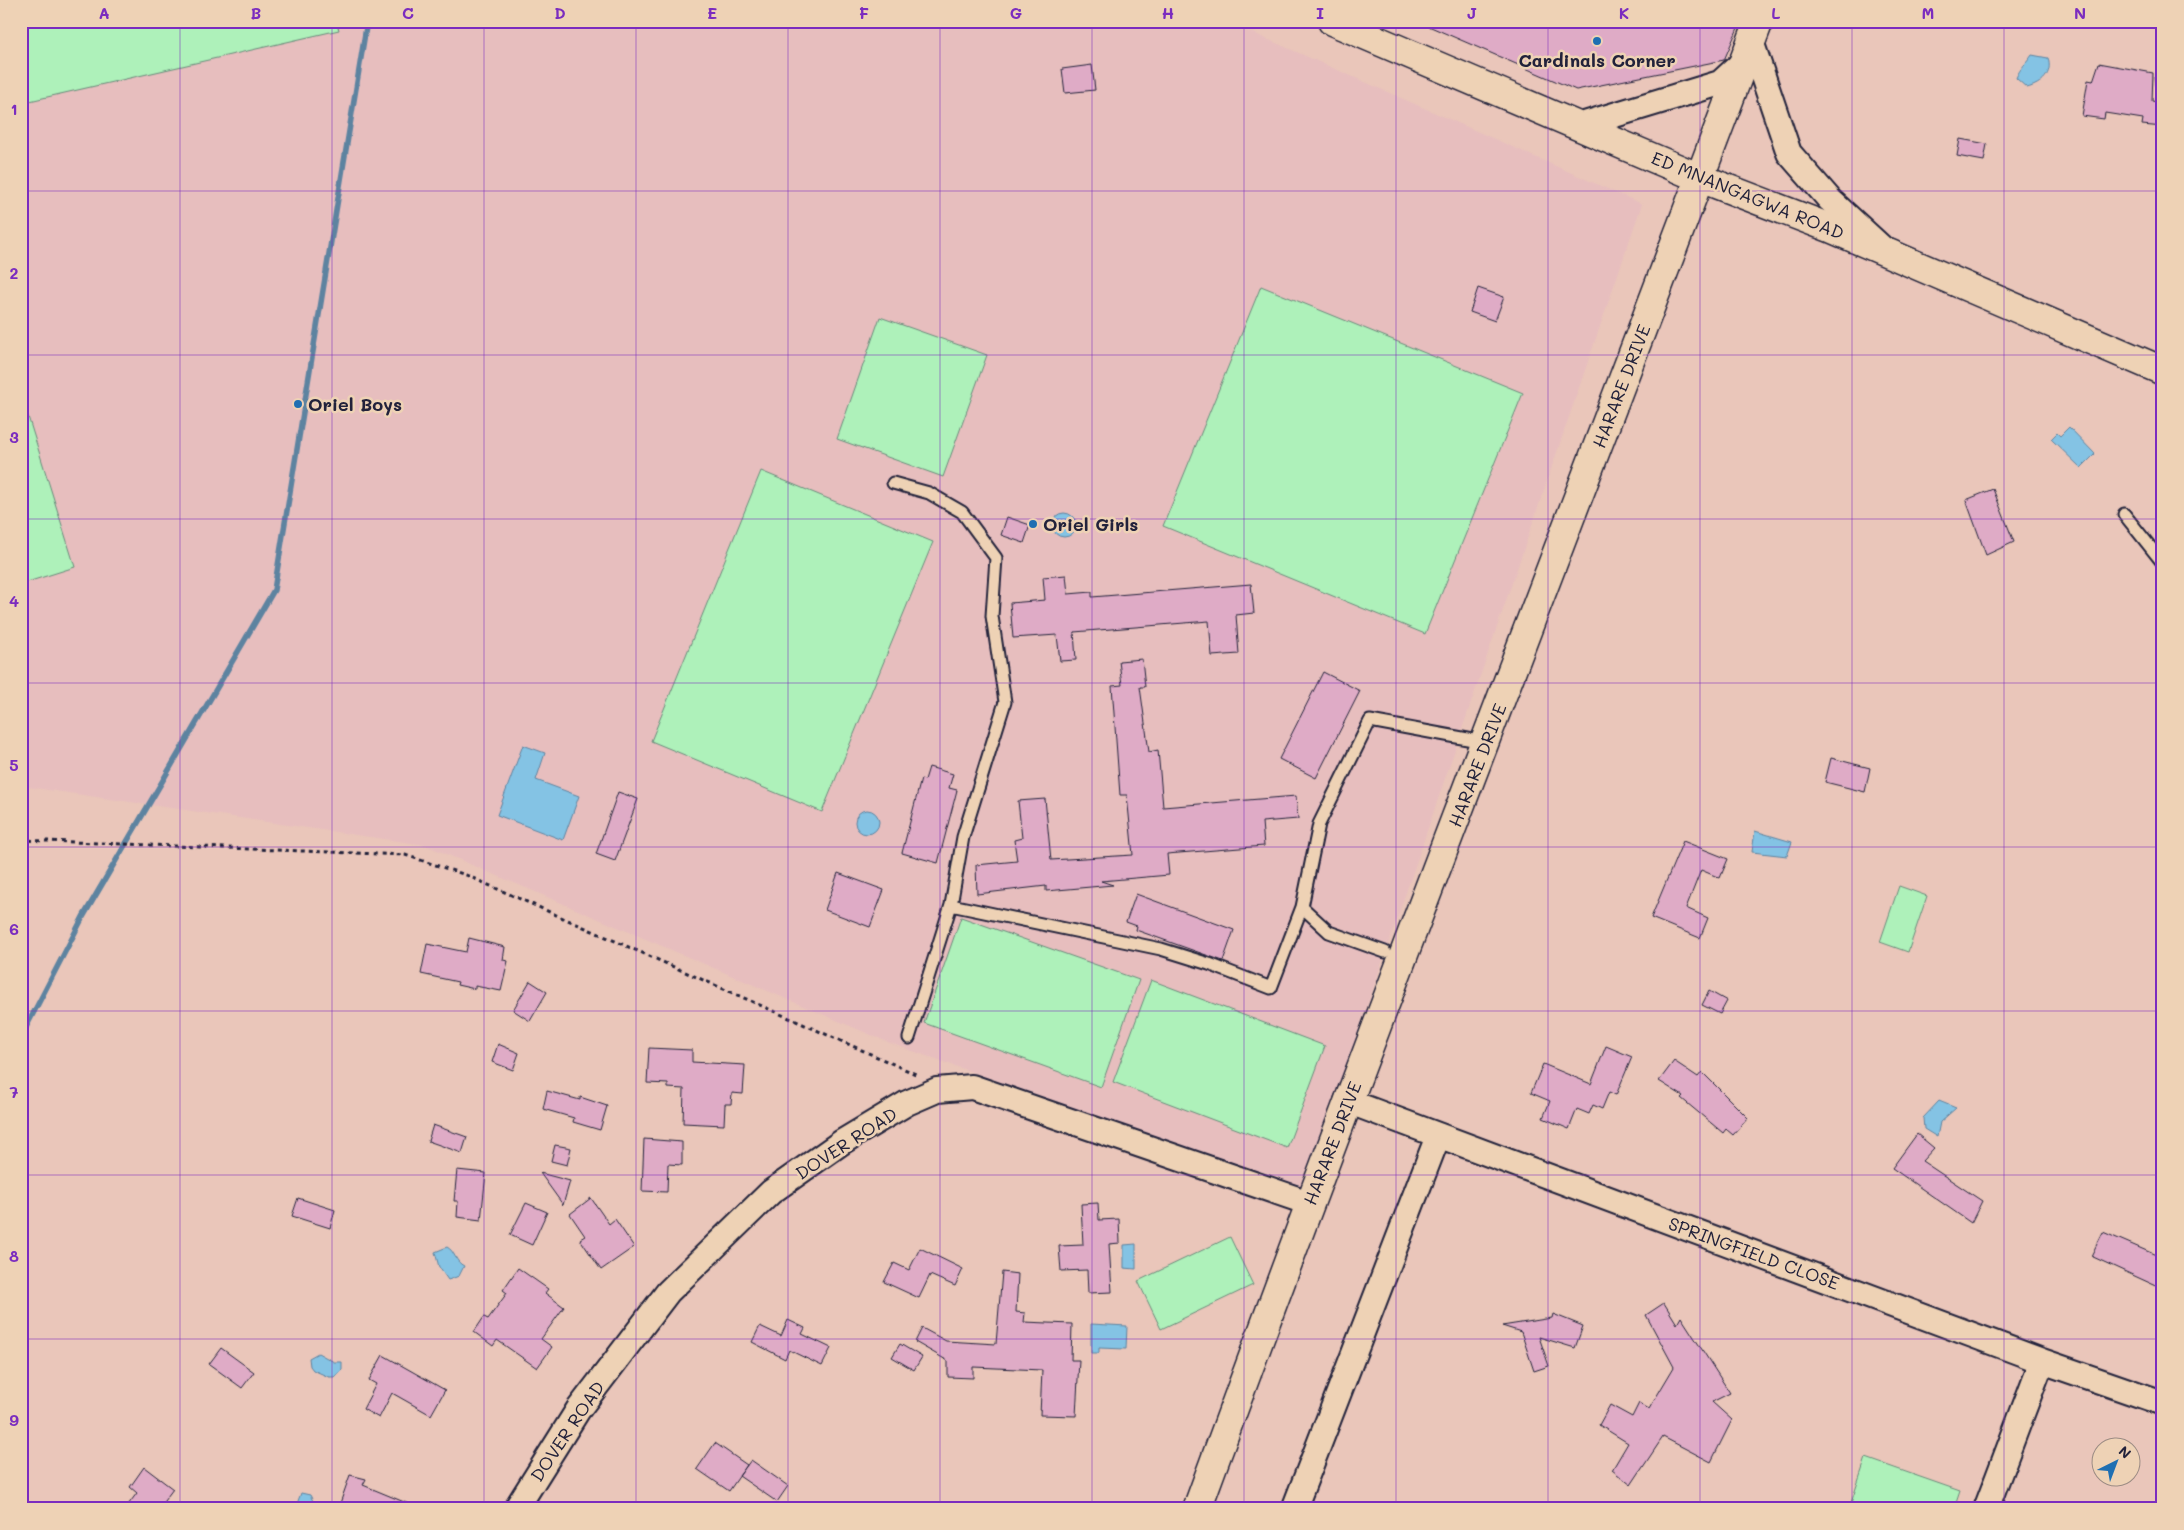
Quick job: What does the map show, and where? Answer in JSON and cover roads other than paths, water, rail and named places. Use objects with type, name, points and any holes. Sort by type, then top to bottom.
[{"type":"main road","name":"ED MNANGAGWA ROAD","points":[[1332,21],[1700,178],[1888,253],[2163,371]]},
{"type":"main road","name":"HARARE DRIVE","points":[[1197,1509],[1347,1101],[1486,742],[1751,41]]},
{"type":"street","points":[[1578,126],[1720,84],[1751,41]]},
{"type":"street","points":[[1751,41],[1789,153],[1830,200],[1888,253]]},
{"type":"street","name":"DOVER ROAD","points":[[516,1509],[578,1410],[668,1292],[771,1192],[842,1142],[907,1103],[937,1090],[972,1087],[1309,1203]]},
{"type":"street","name":"SPRINGFIELD CLOSE","points":[[1347,1101],[2042,1361],[2163,1403]]},
{"type":"street","points":[[1294,1509],[1438,1136]]},
{"type":"street","points":[[1986,1509],[2042,1361]]},
{"type":"lane","points":[[893,483],[929,494],[962,512],[996,558],[992,616],[1005,702],[963,838],[951,905],[909,1038]]},
{"type":"lane","points":[[2124,514],[2163,563]]},
{"type":"lane","points":[[951,905],[1161,949],[1209,964],[1271,988],[1302,906],[1319,824],[1370,721],[1486,742]]},
{"type":"lane","points":[[1302,906],[1329,932],[1385,952]]},
{"type":"water","points":[[2032,55],[2048,58],[2049,69],[2042,81],[2027,88],[2016,78]]},
{"type":"water","points":[[2069,427],[2095,454],[2081,468],[2051,439],[2057,433],[2060,436]]},
{"type":"water","points":[[1064,513],[1072,517],[1076,525],[1072,533],[1064,537],[1056,533],[1052,525],[1056,517]]},
{"type":"water","points":[[523,745],[545,753],[536,780],[579,796],[563,840],[497,815]]},
{"type":"water","points":[[867,810],[876,813],[879,822],[876,831],[867,834],[858,831],[855,822],[858,813]]},
{"type":"water","points":[[1755,831],[1792,842],[1787,856],[1752,852]]},
{"type":"water","points":[[1939,1101],[1956,1108],[1940,1122],[1937,1137],[1924,1129],[1923,1118]]},
{"type":"water","points":[[1136,1244],[1136,1269],[1124,1268],[1124,1245]]},
{"type":"water","points":[[447,1247],[464,1266],[459,1276],[448,1280],[439,1267],[435,1252]]},
{"type":"water","points":[[1091,1324],[1127,1326],[1126,1349],[1099,1348],[1099,1353],[1091,1353]]},
{"type":"water","points":[[318,1353],[334,1362],[342,1362],[342,1370],[334,1377],[329,1377],[313,1370],[310,1366],[309,1358]]},
{"type":"water","points":[[301,1493],[310,1495],[317,1509],[302,1509],[298,1501]]},
{"type":"waterway","points":[[21,1037],[83,917],[274,590],[367,21]]},
{"type":"place","name":"Cardinals Corner","points":[[1597,41]]},
{"type":"place","name":"Oriel Boys","points":[[298,404]]},
{"type":"place","name":"Oriel Girls","points":[[1033,524]]}]
